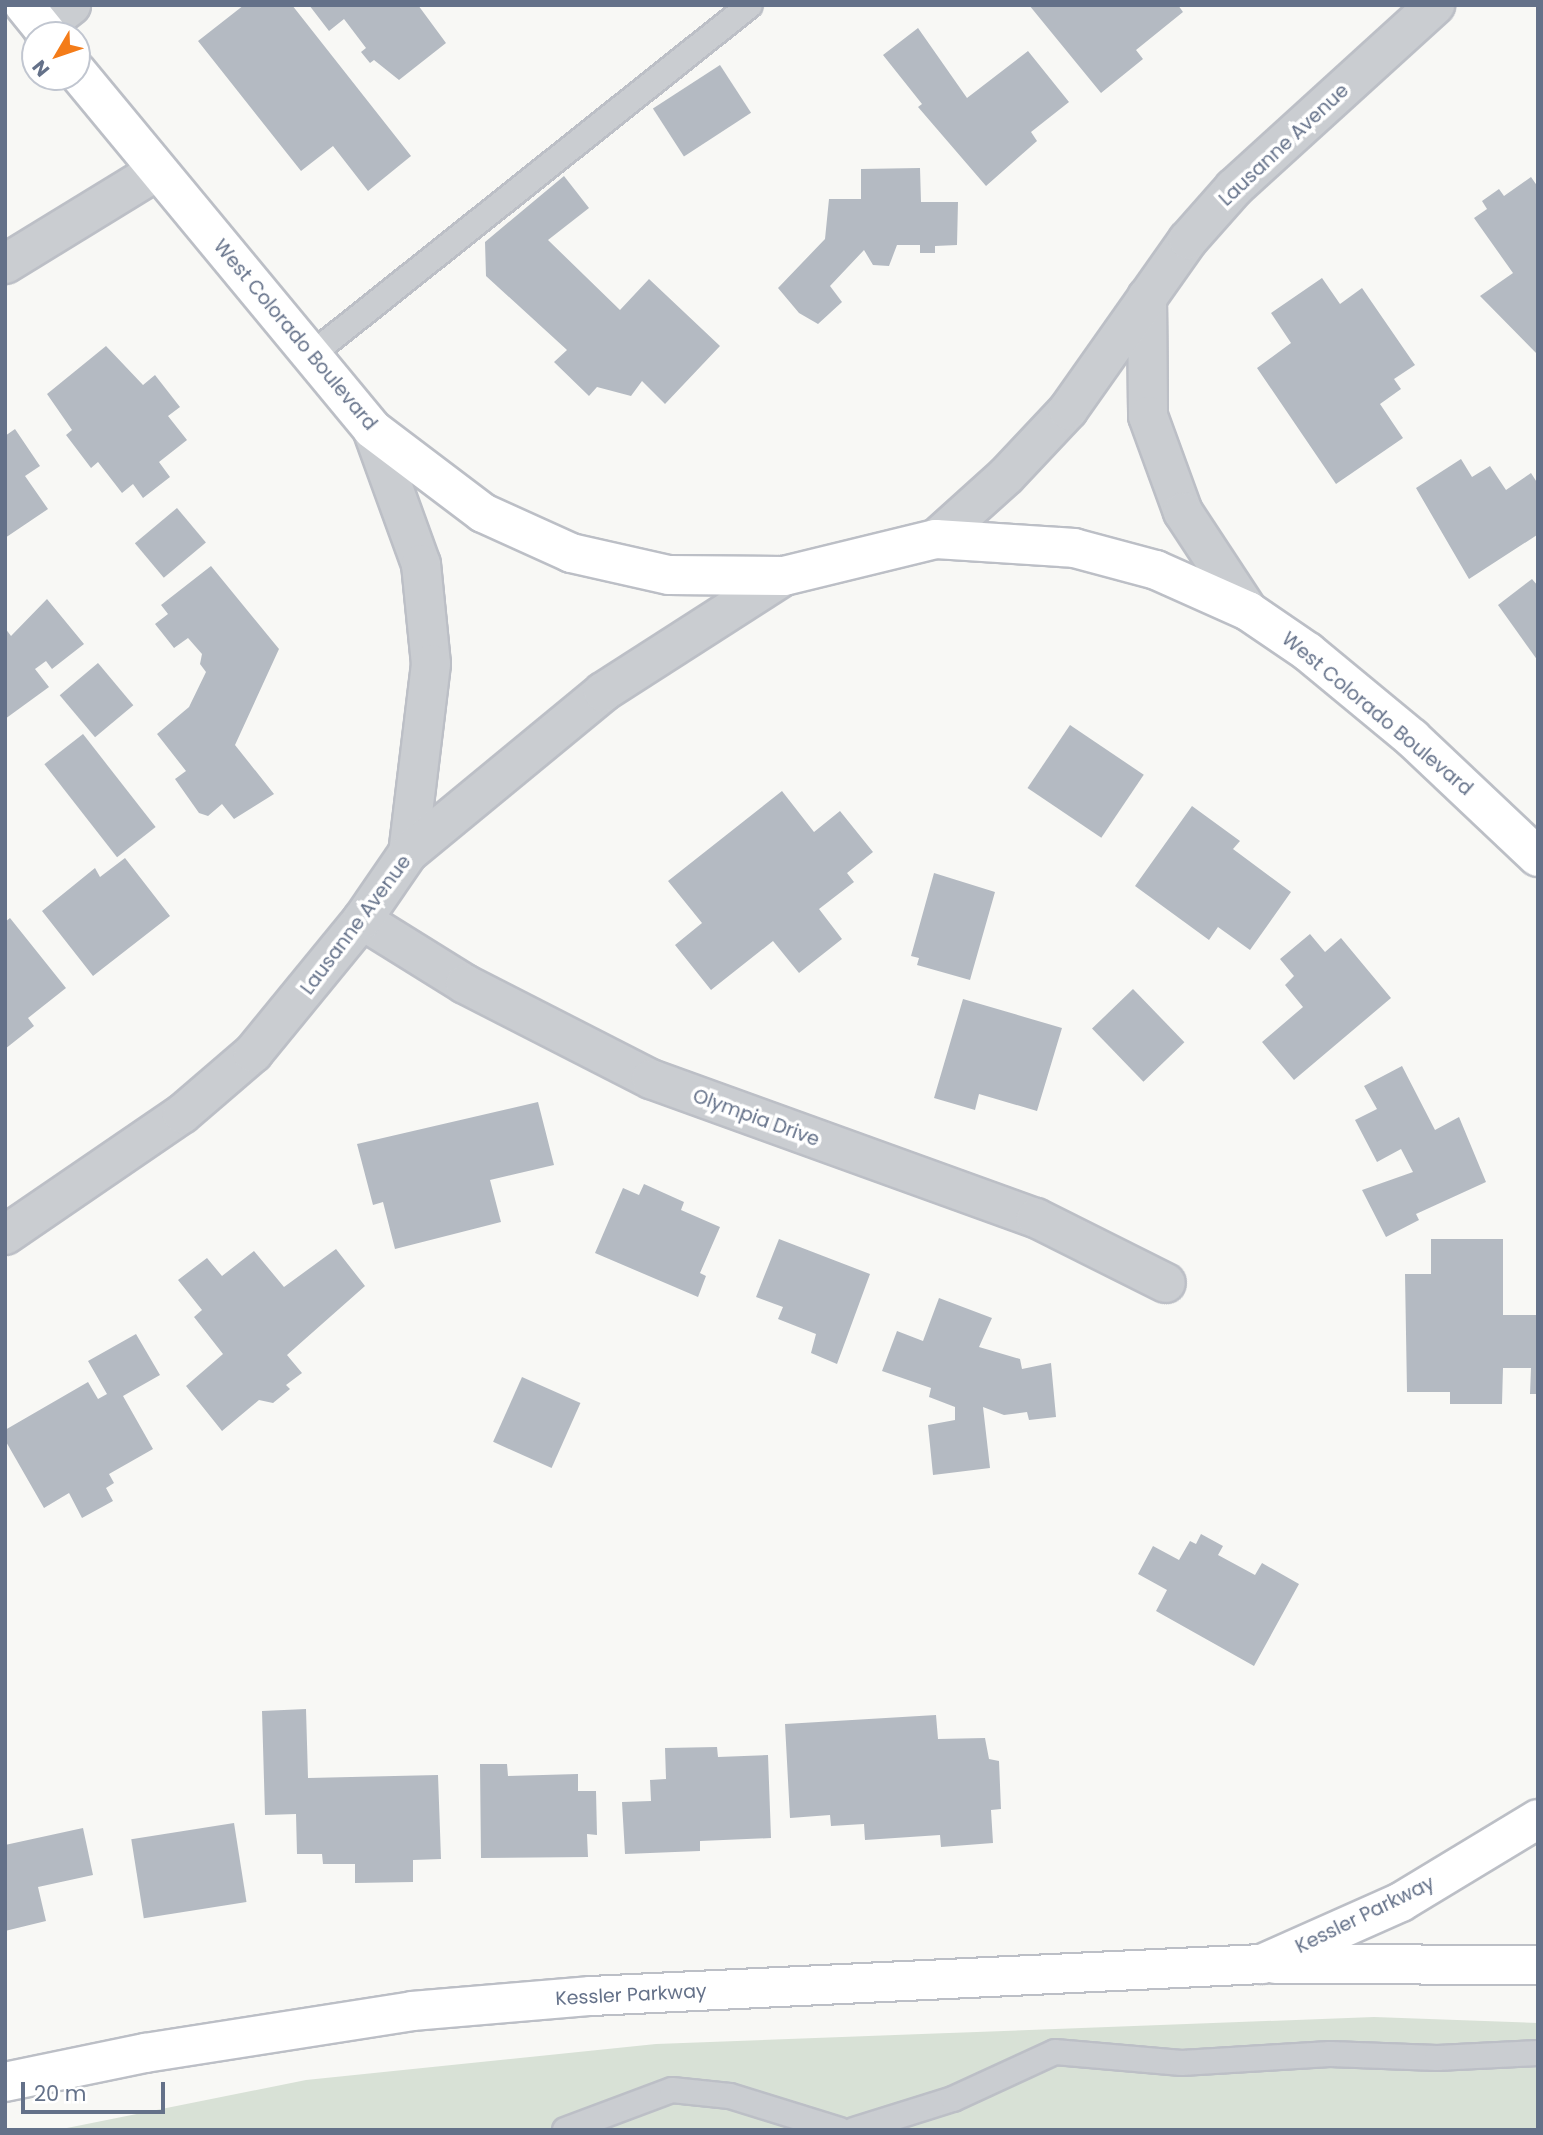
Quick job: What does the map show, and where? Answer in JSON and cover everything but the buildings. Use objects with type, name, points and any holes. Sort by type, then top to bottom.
[{"type":"street","name":"Lausanne Avenue","points":[[936,539],[1006,477],[1068,410],[1147,297],[1234,188],[1435,5]]},
{"type":"street","name":"West Colorado Boulevard","points":[[91,90],[155,172],[372,429],[482,513],[571,553],[669,575],[784,576],[936,539],[1074,548],[1157,570],[1248,611],[1308,652],[1412,738],[1538,857]]},
{"type":"street","points":[[5,264],[155,172]]},
{"type":"street","points":[[1147,297],[1148,416],[1183,512],[1248,611]]},
{"type":"street","points":[[372,429],[421,564],[431,664],[408,853]]},
{"type":"street","name":"Lausanne Avenue","points":[[5,1236],[182,1114],[253,1053],[362,920],[408,853],[603,692],[784,576]]},
{"type":"street","name":"Olympia Drive","points":[[362,920],[465,984],[651,1079],[1035,1218],[1166,1283]]},
{"type":"street","name":"Kessler Parkway","points":[[1262,1964],[1401,1902],[1538,1819]]},
{"type":"street","name":"Kessler Parkway","points":[[5,2082],[145,2053],[412,2011],[591,1996],[1262,1964],[1538,1965]]},
{"type":"lane","points":[[311,355],[750,5]]},
{"type":"lane","points":[[854,2130],[954,2099],[1055,2053],[1182,2063],[1330,2054],[1448,2058],[1538,2053]]},
{"type":"lane","points":[[565,2130],[672,2090],[730,2096],[840,2130]]},
{"type":"shaded area","points":[[1374,2017],[1538,2023],[1538,2130],[57,2130],[306,2080],[656,2044]]}]
